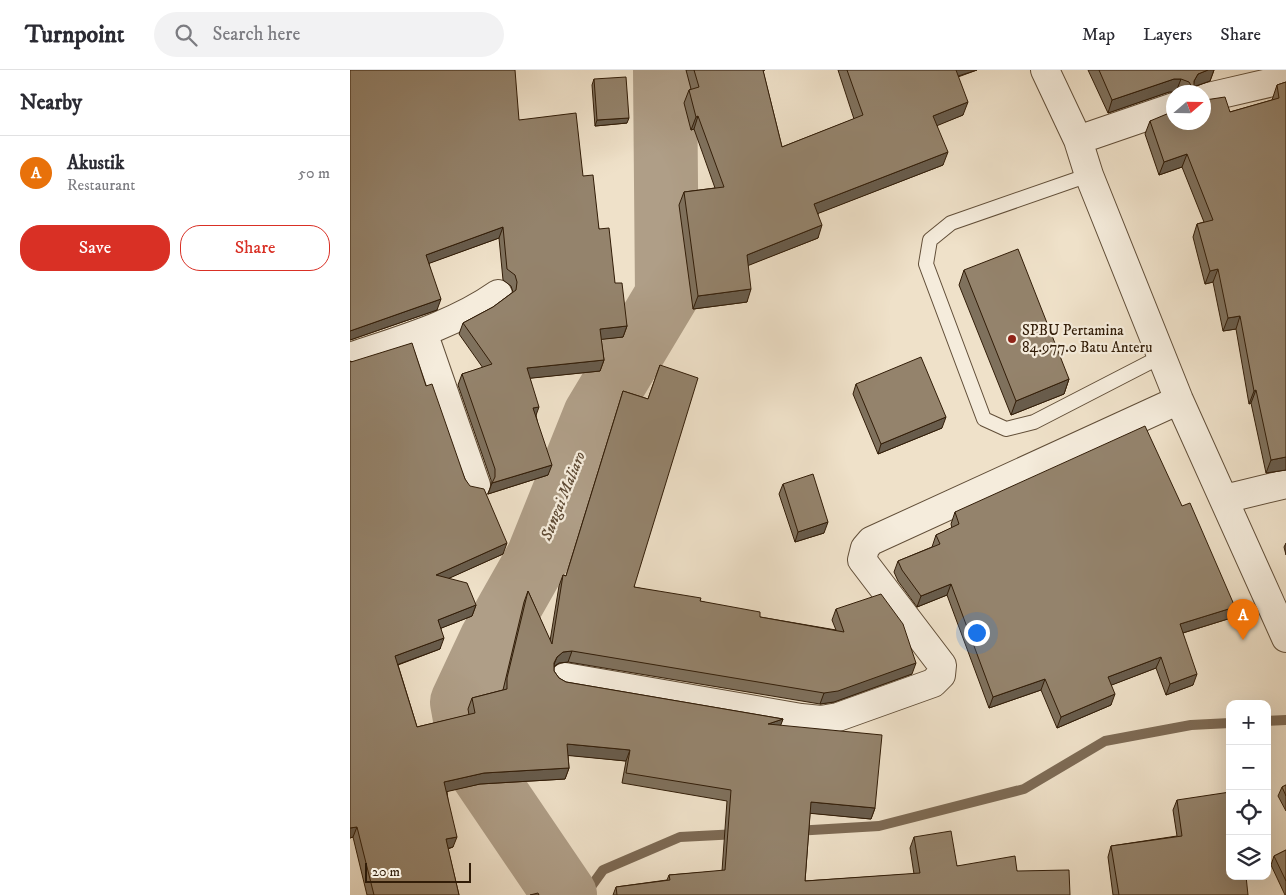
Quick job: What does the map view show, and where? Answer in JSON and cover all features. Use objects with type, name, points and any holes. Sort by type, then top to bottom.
[{"type":"street","points":[[1045,70],[1078,140],[1089,175],[1179,400],[1286,638]]},
{"type":"street","points":[[1211,96],[1286,79]]},
{"type":"street","points":[[1078,140],[1166,110]]},
{"type":"street","points":[[350,358],[423,332],[481,305],[498,294]]},
{"type":"street","points":[[423,332],[476,485]]},
{"type":"street","points":[[565,677],[821,720],[838,717],[925,687],[933,683],[941,675],[942,665],[862,560],[865,548],[871,541],[1179,400]]},
{"type":"street","points":[[1224,499],[1286,484]]},
{"type":"lane","points":[[1089,175],[951,223],[930,240],[926,264],[984,419],[1006,429],[1034,422],[1162,356]]},
{"type":"building","points":[[350,70],[515,70],[519,120],[576,113],[583,176],[593,175],[599,229],[609,228],[615,283],[622,283],[627,326],[600,329],[604,360],[527,368],[539,407],[533,408],[552,465],[492,483],[495,477],[495,469],[462,374],[492,364],[463,323],[493,307],[516,290],[517,282],[515,275],[507,269],[503,227],[426,255],[441,299],[350,331]]},
{"type":"building","points":[[694,70],[763,70],[782,147],[863,115],[847,70],[956,70],[968,102],[933,116],[948,152],[814,204],[822,225],[747,255],[751,289],[698,296],[684,192],[724,187],[698,116],[696,117],[689,90],[699,87]]},
{"type":"building","points":[[1099,70],[1208,70],[1198,74],[1194,85],[1181,79],[1174,79],[1112,100]]},
{"type":"building","points":[[626,77],[629,118],[597,120],[594,79]]},
{"type":"building","points":[[1286,82],[1286,457],[1271,460],[1256,390],[1254,391],[1240,316],[1228,318],[1218,269],[1210,271],[1197,224],[1213,220],[1187,154],[1164,162],[1150,121],[1166,114],[1166,130],[1211,130],[1211,99],[1225,97],[1230,112],[1279,98],[1277,85]]},
{"type":"building","name":"SPBU Pertamina 84.977.0 Batu Anteru","points":[[1018,249],[1069,379],[1016,401],[964,270]]},
{"type":"building","points":[[412,343],[426,386],[432,384],[465,479],[470,486],[484,489],[507,543],[436,575],[467,583],[476,605],[438,620],[444,638],[395,656],[417,727],[475,713],[472,698],[507,689],[507,678],[528,591],[552,644],[563,575],[566,576],[623,391],[648,399],[660,365],[698,378],[634,587],[701,598],[700,601],[760,612],[760,617],[844,632],[836,609],[881,594],[903,624],[916,663],[838,691],[824,693],[572,651],[563,652],[554,663],[554,671],[559,678],[566,682],[783,719],[768,724],[882,735],[875,808],[811,802],[805,881],[920,873],[914,837],[951,831],[957,866],[1015,856],[1017,871],[1069,870],[1070,895],[617,895],[616,887],[670,880],[669,875],[725,870],[731,790],[626,773],[630,750],[567,744],[569,768],[484,773],[444,782],[457,837],[446,839],[459,895],[374,895],[357,827],[350,828],[350,361]]},
{"type":"building","points":[[921,357],[946,417],[881,444],[856,384]]},
{"type":"building","points":[[1145,426],[1182,506],[1190,503],[1235,607],[1180,624],[1197,674],[1170,684],[1161,657],[1108,677],[1115,694],[1061,717],[1045,679],[993,697],[951,584],[921,596],[902,570],[898,561],[940,544],[936,535],[959,524],[955,512]]},
{"type":"building","points":[[813,474],[828,522],[798,532],[783,484]]},
{"type":"building","points":[[1286,785],[1286,796],[1282,787]]},
{"type":"building","points":[[1226,793],[1226,880],[1246,880],[1248,895],[1119,895],[1111,846],[1182,836],[1177,800]]},
{"type":"building","points":[[1286,850],[1286,881],[1274,856]]},
{"type":"waterway","name":"Sungai Maliaro","points":[[565,895],[472,758],[462,702],[491,640],[538,557],[595,415],[667,295],[665,70]]},
{"type":"waterway","points":[[1271,721],[1286,720]]},
{"type":"waterway","points":[[795,831],[879,826],[1024,789],[1105,741],[1191,725],[1226,723]]},
{"type":"waterway","points":[[585,895],[603,870],[680,837],[738,834]]},
{"type":"place","name":"SPBU Pertamina 84.977.0 Batu Anteru","points":[[1012,339]]},
{"type":"place","name":"Akustik","points":[[1243,640]]}]
